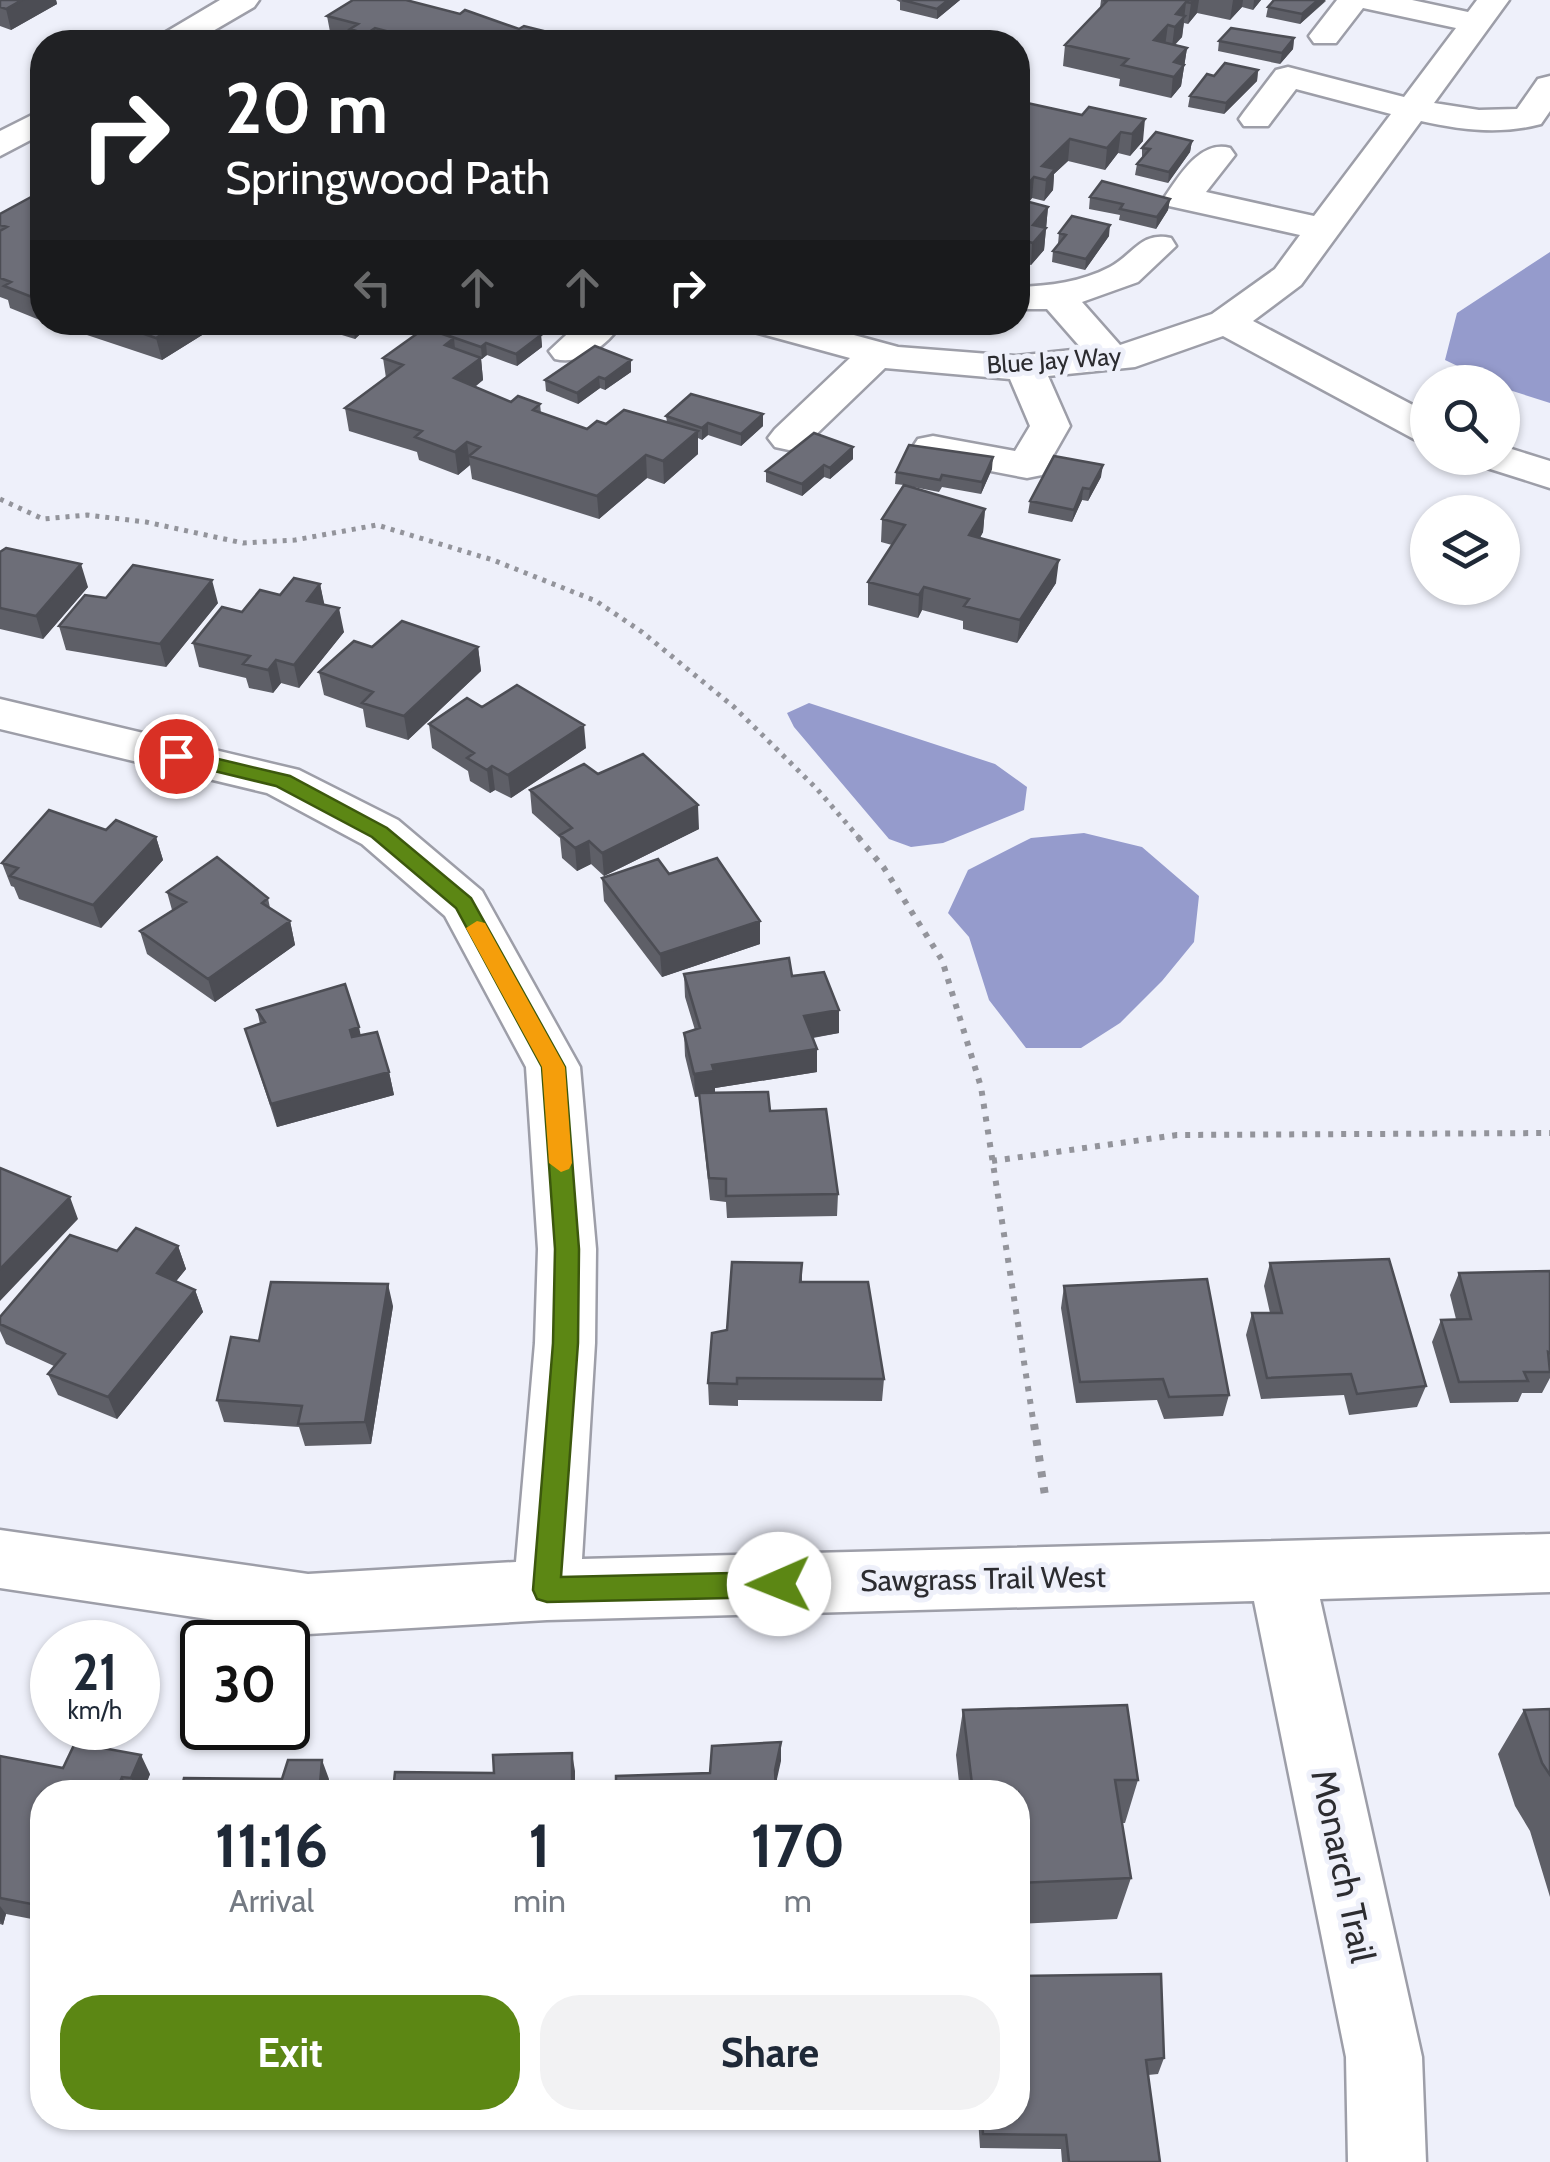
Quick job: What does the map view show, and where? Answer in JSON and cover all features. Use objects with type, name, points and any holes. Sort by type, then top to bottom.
[{"type":"street","points":[[192,30],[242,0]]},
{"type":"street","points":[[1325,36],[1353,0]]},
{"type":"street","points":[[1367,0],[1484,12]]},
{"type":"street","name":"Blue Jay Way","points":[[809,335],[896,360],[1024,367],[1136,355],[1226,322],[1288,276],[1484,12]]},
{"type":"street","points":[[1256,119],[1288,77],[1413,108],[1499,123],[1529,117],[1550,86]]},
{"type":"street","points":[[0,146],[30,127]]},
{"type":"street","points":[[1218,155],[1182,198],[1323,229]]},
{"type":"street","points":[[1030,298],[1058,298],[1125,274],[1158,246]]},
{"type":"street","points":[[1058,298],[1110,358]]},
{"type":"street","points":[[1226,322],[1410,420]]},
{"type":"street","points":[[569,351],[588,335]]},
{"type":"street","points":[[789,438],[878,354]]},
{"type":"street","points":[[933,448],[1026,466],[1050,426],[1024,367]]},
{"type":"street","points":[[1520,465],[1550,475]]},
{"type":"street","points":[[0,714],[282,780],[380,832],[464,904],[553,1067],[567,1249],[565,1343],[547,1590]]},
{"type":"street","name":"Sawgrass Trail West","points":[[0,1559],[308,1604],[547,1590],[1550,1563]]},
{"type":"street","name":"Monarch Trail","points":[[1282,1572],[1384,2057],[1387,2162]]},
{"type":"path","points":[[0,499],[43,519],[106,517],[243,543],[295,540],[377,525],[493,560],[596,601],[642,632],[734,708],[817,790],[884,868],[942,960],[982,1087],[1046,1502]]},
{"type":"path","points":[[992,1161],[1177,1134],[1550,1133]]},
{"type":"water","points":[[1550,252],[1550,403],[1520,393],[1520,365],[1455,365],[1445,360],[1457,313]]},
{"type":"water","points":[[809,703],[995,764],[1027,787],[1024,810],[943,843],[911,847],[889,839],[794,727],[787,713]]},
{"type":"water","points":[[1084,833],[1142,847],[1199,896],[1194,942],[1120,1023],[1081,1048],[1026,1048],[989,1000],[969,937],[948,913],[968,870],[1031,838]]},
{"type":"building","points":[[0,0],[22,0],[6,9],[0,7]]},
{"type":"building","points":[[353,0],[406,0],[460,14],[465,10],[519,29],[524,26],[540,30],[353,30],[350,29],[358,24],[327,16]]},
{"type":"building","points":[[902,0],[948,0],[937,9]]},
{"type":"building","points":[[1103,0],[1194,0],[1186,2],[1176,14],[1185,16],[1175,27],[1168,25],[1154,40],[1187,48],[1174,62],[1184,65],[1174,77],[1122,65],[1128,59],[1065,45],[1107,1]]},
{"type":"building","points":[[1274,0],[1318,0],[1302,14],[1268,7]]},
{"type":"building","points":[[1231,28],[1294,38],[1282,53],[1219,41]]},
{"type":"building","points":[[1225,63],[1258,70],[1226,103],[1190,96],[1207,74],[1214,76]]},
{"type":"building","points":[[1030,104],[1082,115],[1089,107],[1145,119],[1132,134],[1121,132],[1107,148],[1070,139],[1042,166],[1055,169],[1046,180],[1034,177],[1030,182]]},
{"type":"building","points":[[1156,132],[1192,141],[1169,172],[1137,164],[1150,149],[1142,148]]},
{"type":"building","points":[[1102,181],[1170,199],[1157,217],[1120,209],[1123,204],[1090,197]]},
{"type":"building","points":[[30,198],[30,296],[4,286],[11,282],[0,278],[0,231],[7,227],[0,225],[0,214]]},
{"type":"building","points":[[1030,202],[1048,207],[1033,225],[1046,228],[1033,243]]},
{"type":"building","points":[[1072,216],[1110,225],[1086,259],[1053,251],[1066,235],[1059,233]]},
{"type":"building","points":[[415,335],[445,335],[454,338],[445,345],[481,358],[454,378],[511,402],[518,396],[540,404],[533,410],[587,429],[597,421],[606,424],[624,410],[698,431],[663,461],[646,455],[597,496],[469,456],[480,447],[467,442],[455,452],[415,437],[422,431],[345,408],[403,365],[383,358]]},
{"type":"building","points":[[446,335],[541,335],[516,354],[486,343],[481,347]]},
{"type":"building","points":[[595,346],[631,360],[577,393],[545,380]]},
{"type":"building","points":[[691,394],[763,414],[741,434],[708,423],[702,428],[666,416]]},
{"type":"building","points":[[814,433],[853,447],[830,468],[824,465],[802,484],[766,471]]},
{"type":"building","points":[[909,445],[993,457],[982,482],[942,475],[940,480],[896,472]]},
{"type":"building","points":[[1054,456],[1103,465],[1090,489],[1083,488],[1074,510],[1030,501]]},
{"type":"building","points":[[904,485],[985,509],[969,535],[1059,560],[1020,620],[964,606],[969,599],[924,587],[919,595],[868,582],[905,525],[882,519]]},
{"type":"building","points":[[6,548],[81,564],[36,616],[0,608],[0,552]]},
{"type":"building","points":[[133,565],[212,580],[160,644],[59,626],[85,595],[106,598]]},
{"type":"building","points":[[294,578],[320,584],[307,601],[339,608],[294,665],[276,660],[268,670],[243,664],[250,656],[193,643],[222,607],[242,612],[260,590],[280,595]]},
{"type":"building","points":[[402,621],[478,647],[404,716],[362,703],[373,692],[319,672],[354,641],[372,647]]},
{"type":"building","points":[[517,685],[584,725],[508,775],[492,766],[487,770],[467,758],[474,753],[429,724],[467,698],[482,707]]},
{"type":"building","points":[[643,754],[698,805],[602,853],[589,841],[575,848],[560,835],[572,828],[530,790],[584,764],[598,774]]},
{"type":"building","points":[[49,810],[106,830],[116,820],[156,837],[93,905],[10,876],[18,868],[2,863]]},
{"type":"building","points":[[217,857],[268,898],[262,903],[290,921],[208,979],[140,931],[186,902],[167,892]]},
{"type":"building","points":[[717,858],[760,921],[660,954],[602,878],[658,859],[669,874]]},
{"type":"building","points":[[789,958],[792,976],[824,972],[839,1010],[804,1016],[817,1049],[712,1065],[714,1071],[694,1074],[684,1033],[700,1028],[684,974]]},
{"type":"building","points":[[345,984],[359,1027],[350,1030],[352,1037],[377,1032],[389,1072],[271,1104],[245,1029],[265,1022],[257,1010]]},
{"type":"building","points":[[768,1092],[770,1111],[826,1109],[838,1194],[726,1196],[726,1179],[709,1178],[699,1093]]},
{"type":"building","points":[[0,1168],[70,1197],[0,1269]]},
{"type":"building","points":[[136,1228],[178,1246],[157,1273],[195,1290],[108,1397],[48,1374],[65,1354],[0,1324],[0,1317],[70,1235],[117,1251]]},
{"type":"building","points":[[1389,1259],[1426,1386],[1357,1394],[1351,1374],[1267,1378],[1252,1313],[1282,1313],[1270,1263]]},
{"type":"building","points":[[732,1262],[802,1263],[800,1282],[868,1282],[884,1379],[737,1378],[737,1384],[708,1383],[712,1333],[727,1330]]},
{"type":"building","points":[[1550,1271],[1550,1372],[1524,1372],[1528,1381],[1459,1382],[1441,1320],[1471,1319],[1459,1273]]},
{"type":"building","points":[[1207,1279],[1229,1395],[1169,1397],[1163,1379],[1080,1382],[1064,1286]]},
{"type":"building","points":[[271,1282],[388,1284],[365,1422],[298,1424],[302,1406],[217,1400],[231,1337],[259,1341]]},
{"type":"building","points":[[1127,1705],[1138,1780],[1115,1780],[1131,1878],[1030,1882],[1030,1780],[972,1780],[963,1710]]},
{"type":"building","points":[[1550,1709],[1550,1775],[1524,1710]]},
{"type":"building","points":[[781,1742],[775,1780],[616,1780],[616,1776],[710,1773],[712,1746]]},
{"type":"building","points":[[72,1750],[114,1750],[141,1755],[131,1778],[30,1780],[30,1904],[0,1898],[0,1756],[63,1768]]},
{"type":"building","points":[[572,1753],[572,1780],[394,1780],[395,1772],[494,1773],[493,1755]]},
{"type":"building","points":[[288,1760],[322,1760],[320,1780],[184,1780],[184,1778],[282,1779]]},
{"type":"building","points":[[1161,1974],[1164,2058],[1146,2060],[1160,2162],[1069,2162],[1066,2135],[983,2134],[983,2130],[1030,2130],[1030,1976]]},
{"type":"slow traffic","points":[[477,928],[553,1067],[561,1163]]},
{"type":"route","points":[[176,756],[282,780],[380,832],[464,904],[553,1067],[567,1249],[565,1343],[547,1590],[779,1584]]}]
